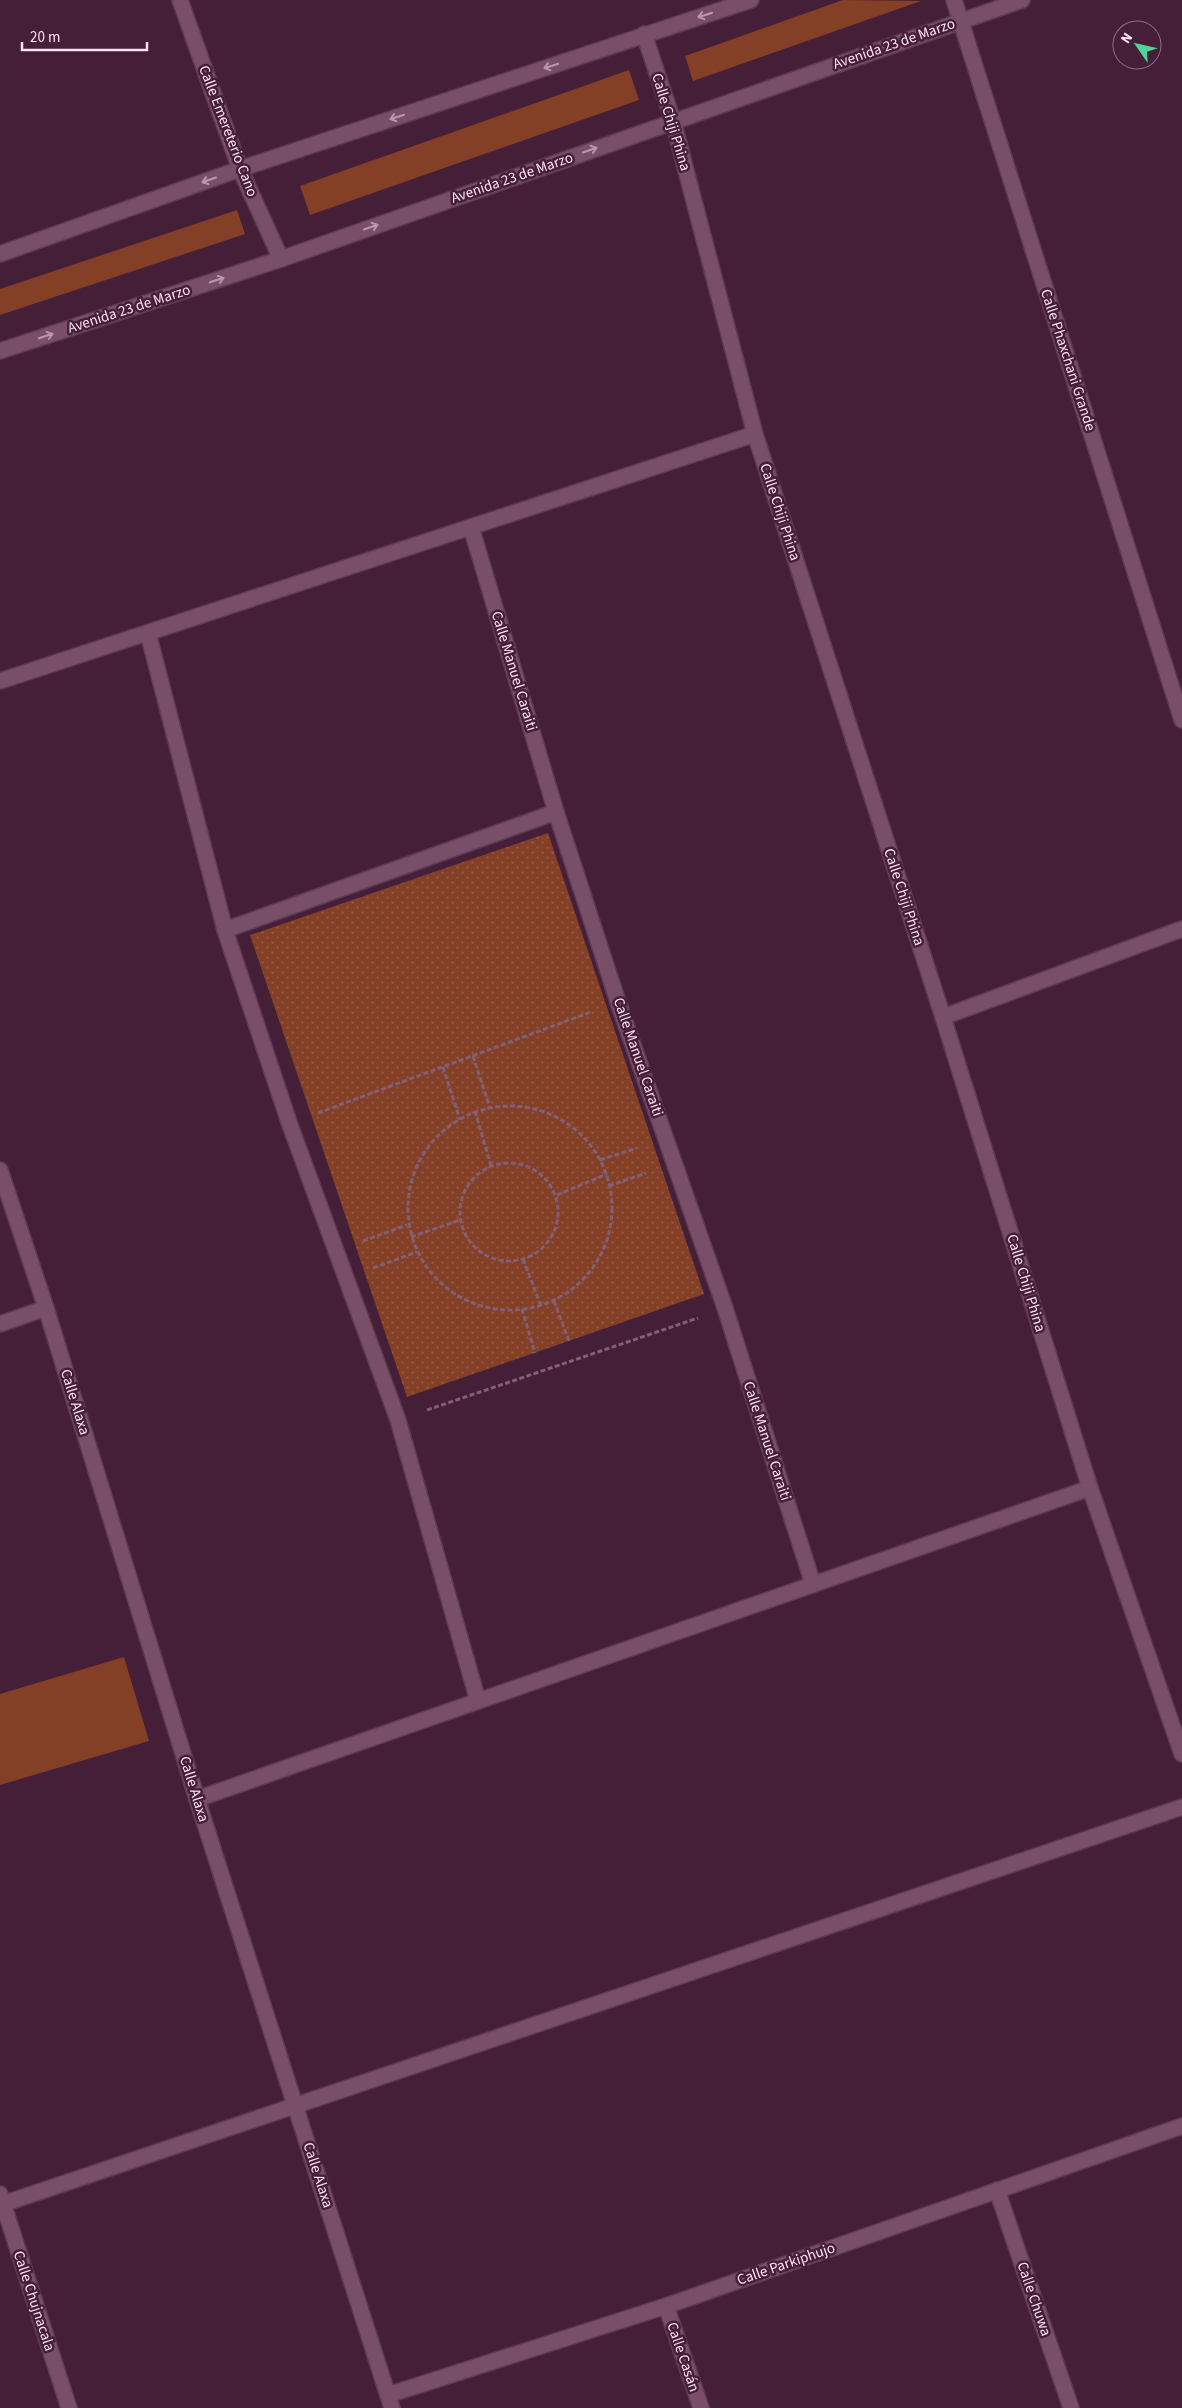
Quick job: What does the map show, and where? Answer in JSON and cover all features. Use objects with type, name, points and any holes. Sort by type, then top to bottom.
[{"type":"street","name":"Calle Emereterio Cano","points":[[180,0],[240,169],[281,259]]},
{"type":"street","points":[[0,254],[240,169],[751,0]]},
{"type":"street","name":"Calle Phaxchani Grande","points":[[954,0],[1182,720]]},
{"type":"street","name":"Avenida 23 de Marzo","points":[[0,351],[281,259],[673,120],[1022,0]]},
{"type":"street","name":"Calle Chiji Phina","points":[[644,34],[673,120],[755,434],[943,1017],[1090,1488],[1182,1754]]},
{"type":"street","points":[[0,681],[755,434]]},
{"type":"street","name":"Calle Manuel Caraiti","points":[[471,527],[556,812],[619,1005],[725,1308],[813,1584]]},
{"type":"street","points":[[148,632],[225,930],[290,1125],[398,1420],[478,1701]]},
{"type":"street","points":[[225,930],[556,812]]},
{"type":"street","points":[[943,1017],[1182,929]]},
{"type":"street","name":"Calle Alaxa","points":[[0,1170],[46,1308],[197,1799],[390,2402]]},
{"type":"street","points":[[0,1324],[46,1308]]},
{"type":"street","points":[[197,1799],[1090,1488]]},
{"type":"street","points":[[1,2201],[295,2105],[1182,1807]]},
{"type":"street","name":"Calle Parkiphujo","points":[[390,2402],[1182,2126]]},
{"type":"street","name":"Calle Chuwa","points":[[998,2190],[1071,2408]]},
{"type":"street","name":"Calle Chujnacala","points":[[1,2201],[69,2408]]},
{"type":"street","name":"Calle Casán","points":[[666,2306],[701,2408]]},
{"type":"path","points":[[290,1125],[606,1007],[619,1005]]},
{"type":"path","points":[[473,1056],[490,1108]]},
{"type":"path","points":[[443,1067],[460,1120]]},
{"type":"path","points":[[507,1105],[539,1109],[568,1123],[592,1145],[607,1174],[613,1207],[608,1239],[593,1268],[570,1292],[541,1306],[506,1312],[472,1304],[441,1286],[419,1259],[407,1225],[408,1189],[421,1156],[444,1129],[475,1111],[490,1108],[507,1105]]},
{"type":"path","points":[[475,1111],[491,1166]]},
{"type":"path","points":[[600,1160],[644,1146]]},
{"type":"path","points":[[507,1162],[522,1163],[537,1170],[549,1181],[557,1195],[559,1212],[556,1227],[549,1242],[537,1253],[523,1259],[506,1261],[490,1257],[476,1249],[466,1235],[460,1220],[461,1203],[466,1188],[477,1174],[491,1166],[507,1162]]},
{"type":"path","points":[[609,1186],[652,1171]]},
{"type":"path","points":[[557,1195],[607,1174]]},
{"type":"path","points":[[411,1237],[460,1220]]},
{"type":"path","points":[[355,1244],[407,1225]]},
{"type":"path","points":[[364,1271],[417,1252]]},
{"type":"path","points":[[523,1259],[541,1306]]},
{"type":"path","points":[[554,1301],[569,1341]]},
{"type":"path","points":[[398,1420],[725,1308]]},
{"type":"path","points":[[522,1309],[535,1353]]},
{"type":"shaded area","points":[[843,0],[921,1],[693,81],[685,56]]},
{"type":"shaded area","points":[[629,70],[639,100],[310,215],[300,186]]},
{"type":"shaded area","points":[[237,210],[245,234],[0,315],[0,289]]},
{"type":"shaded area","points":[[548,833],[704,1294],[407,1397],[250,935]]},
{"type":"shaded area","points":[[124,1657],[149,1741],[0,1785],[0,1694]]}]
